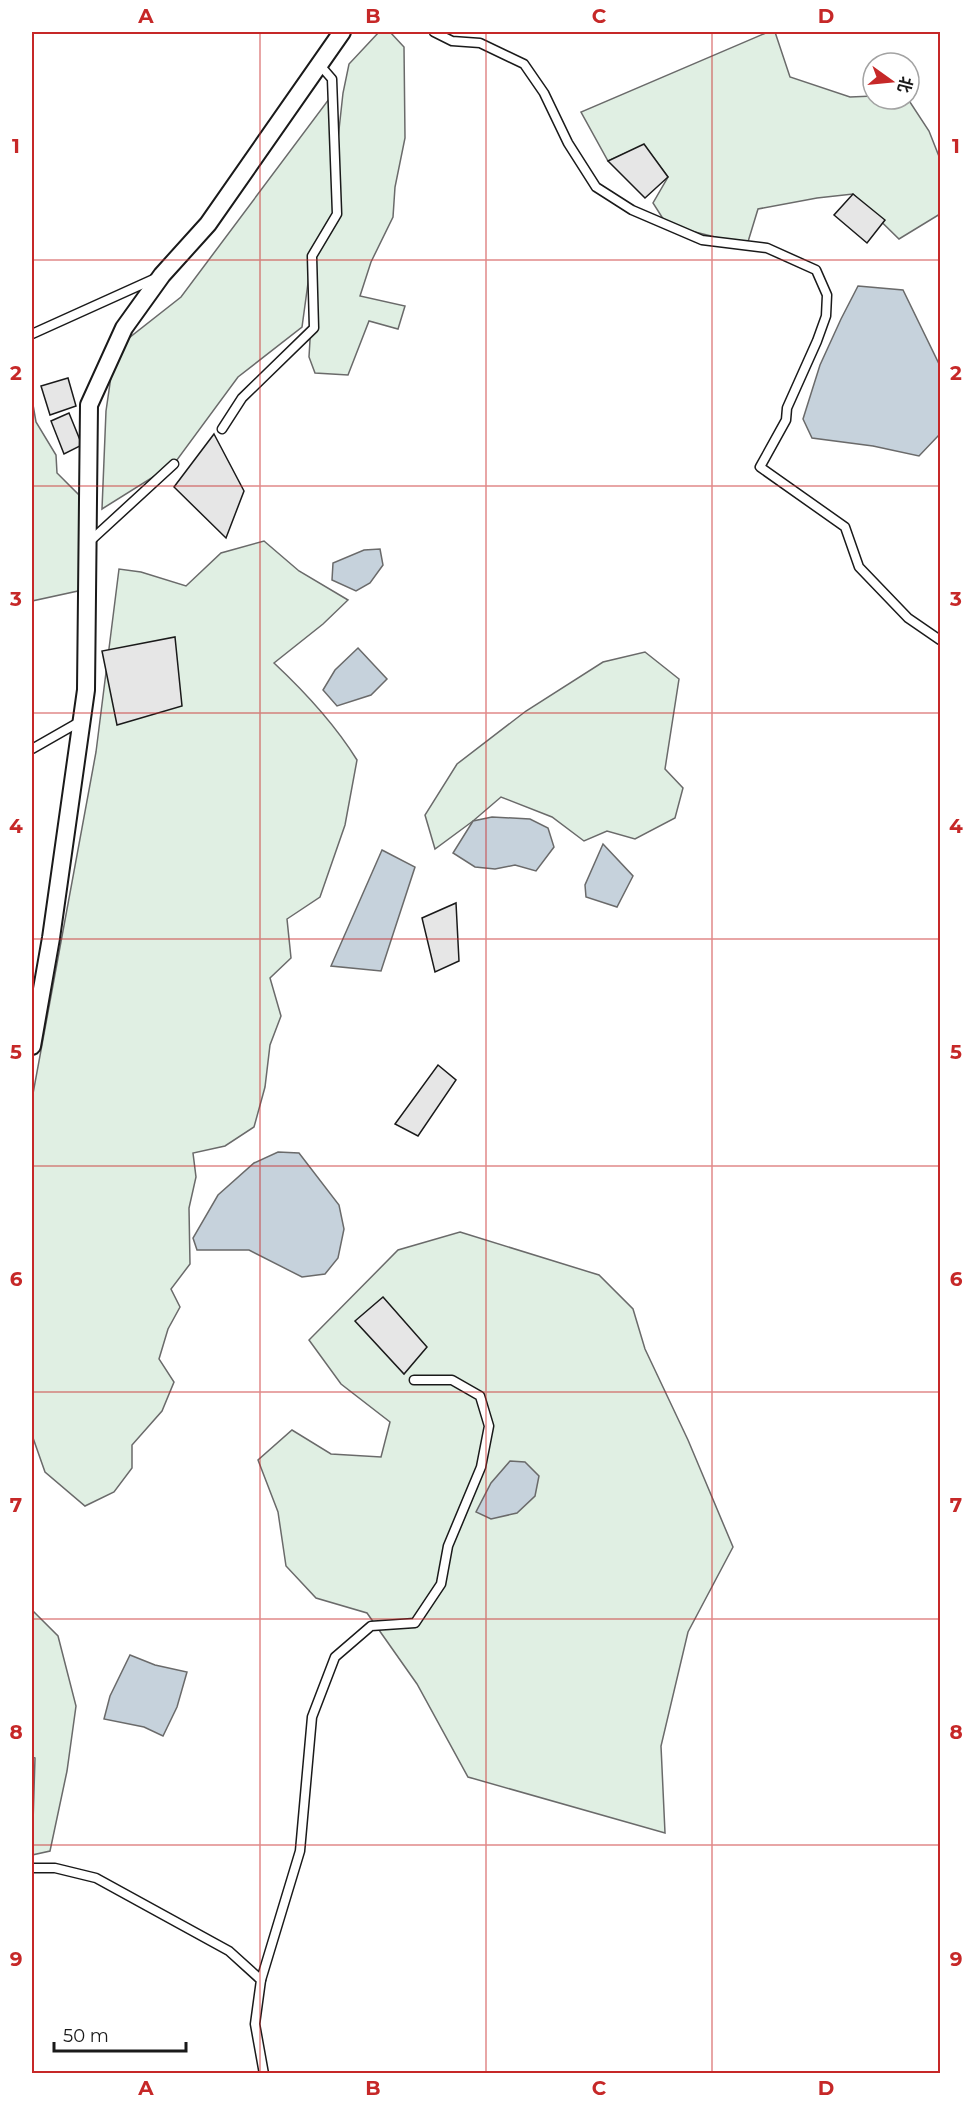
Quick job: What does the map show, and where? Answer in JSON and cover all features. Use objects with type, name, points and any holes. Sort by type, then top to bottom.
[{"type":"street","points":[[32,1046],[51,938],[86,690],[89,405],[124,328],[162,275],[208,224],[342,32]]},
{"type":"lane","points":[[434,32],[452,41],[480,43],[524,64],[544,93],[568,143],[596,187],[604,193],[632,210],[702,240],[766,248],[816,270],[827,295],[826,316],[787,408],[786,420],[760,467],[845,527],[859,567],[908,618],[940,640]]},
{"type":"lane","points":[[222,429],[242,398],[314,328],[312,256],[337,214],[332,79],[319,64]]},
{"type":"lane","points":[[32,334],[162,275]]},
{"type":"lane","points":[[87,544],[174,464]]},
{"type":"lane","points":[[32,748],[82,721]]},
{"type":"lane","points":[[264,2073],[255,2024],[261,1980],[300,1851],[312,1717],[335,1657],[371,1626],[415,1623],[441,1584],[448,1545],[481,1467],[489,1426],[480,1396],[452,1380],[414,1380]]},
{"type":"lane","points":[[32,1868],[55,1868],[96,1878],[229,1951],[261,1980]]},
{"type":"green space","points":[[379,32],[390,32],[404,47],[405,138],[395,187],[393,217],[371,262],[360,296],[405,306],[398,329],[369,321],[348,375],[315,373],[309,357],[313,290],[311,261],[302,327],[238,377],[174,464],[102,509],[106,411],[115,349],[181,297],[332,95],[336,157],[343,93],[349,64]]},
{"type":"green space","points":[[768,32],[775,32],[790,77],[850,97],[861,97],[861,111],[916,111],[929,131],[940,159],[940,214],[899,239],[853,194],[758,209],[747,245],[667,225],[653,203],[668,177],[644,145],[608,161],[581,112]]},
{"type":"green space","points":[[32,399],[36,422],[56,455],[57,473],[80,496],[94,538],[95,577],[87,589],[32,601]]},
{"type":"green space","points":[[264,541],[299,571],[348,600],[323,624],[274,663],[318,708],[339,733],[357,760],[345,825],[320,897],[287,919],[291,958],[270,978],[281,1016],[270,1045],[265,1087],[254,1127],[225,1146],[193,1153],[196,1177],[189,1208],[190,1264],[171,1289],[180,1307],[168,1329],[159,1359],[174,1382],[162,1411],[132,1445],[132,1468],[114,1492],[85,1506],[45,1472],[32,1435],[32,1099],[96,752],[119,569],[141,572],[186,586],[221,553]]},
{"type":"green space","points":[[645,652],[679,679],[665,769],[683,788],[675,818],[635,839],[607,831],[584,841],[552,817],[501,797],[435,849],[425,815],[457,764],[526,711],[603,662]]},
{"type":"green space","points":[[460,1232],[599,1275],[633,1309],[645,1349],[688,1440],[733,1547],[688,1632],[661,1746],[665,1833],[468,1777],[417,1684],[367,1613],[316,1598],[286,1566],[278,1512],[258,1460],[292,1430],[331,1454],[381,1457],[390,1422],[341,1384],[309,1340],[398,1250]]},
{"type":"green space","points":[[32,1610],[58,1636],[76,1706],[67,1771],[50,1851],[32,1855],[35,1758],[32,1757]]},
{"type":"shaded area","points":[[858,286],[903,290],[940,366],[939,435],[919,456],[873,446],[812,438],[803,419],[820,365]]},
{"type":"shaded area","points":[[380,549],[383,565],[370,583],[356,591],[332,580],[333,563],[364,550]]},
{"type":"shaded area","points":[[358,648],[387,679],[371,695],[337,706],[323,690],[335,670]]},
{"type":"shaded area","points":[[492,817],[530,819],[548,828],[554,847],[536,871],[515,865],[495,869],[475,867],[453,853],[473,821]]},
{"type":"shaded area","points":[[603,844],[633,876],[617,907],[586,897],[585,885]]},
{"type":"shaded area","points":[[382,850],[415,867],[381,971],[331,966]]},
{"type":"shaded area","points":[[278,1152],[299,1153],[339,1205],[344,1229],[338,1258],[325,1274],[302,1277],[249,1250],[197,1250],[193,1238],[218,1195],[254,1163]]},
{"type":"shaded area","points":[[510,1461],[525,1462],[539,1476],[535,1496],[517,1513],[491,1519],[476,1512],[491,1483]]},
{"type":"shaded area","points":[[130,1655],[155,1665],[187,1672],[177,1707],[163,1736],[144,1727],[104,1719],[110,1696]]},
{"type":"building","points":[[644,144],[668,177],[645,198],[608,161]]},
{"type":"building","points":[[853,194],[885,220],[867,243],[834,215]]},
{"type":"building","points":[[68,378],[76,406],[50,415],[41,386]]},
{"type":"building","points":[[69,413],[82,445],[64,454],[51,421]]},
{"type":"building","points":[[214,434],[244,491],[226,538],[174,487]]},
{"type":"building","points":[[175,637],[182,706],[117,725],[102,651]]},
{"type":"building","points":[[456,903],[459,961],[435,972],[422,918]]},
{"type":"building","points":[[438,1065],[456,1080],[418,1136],[395,1124]]},
{"type":"building","points":[[383,1297],[427,1347],[404,1374],[355,1321]]}]
